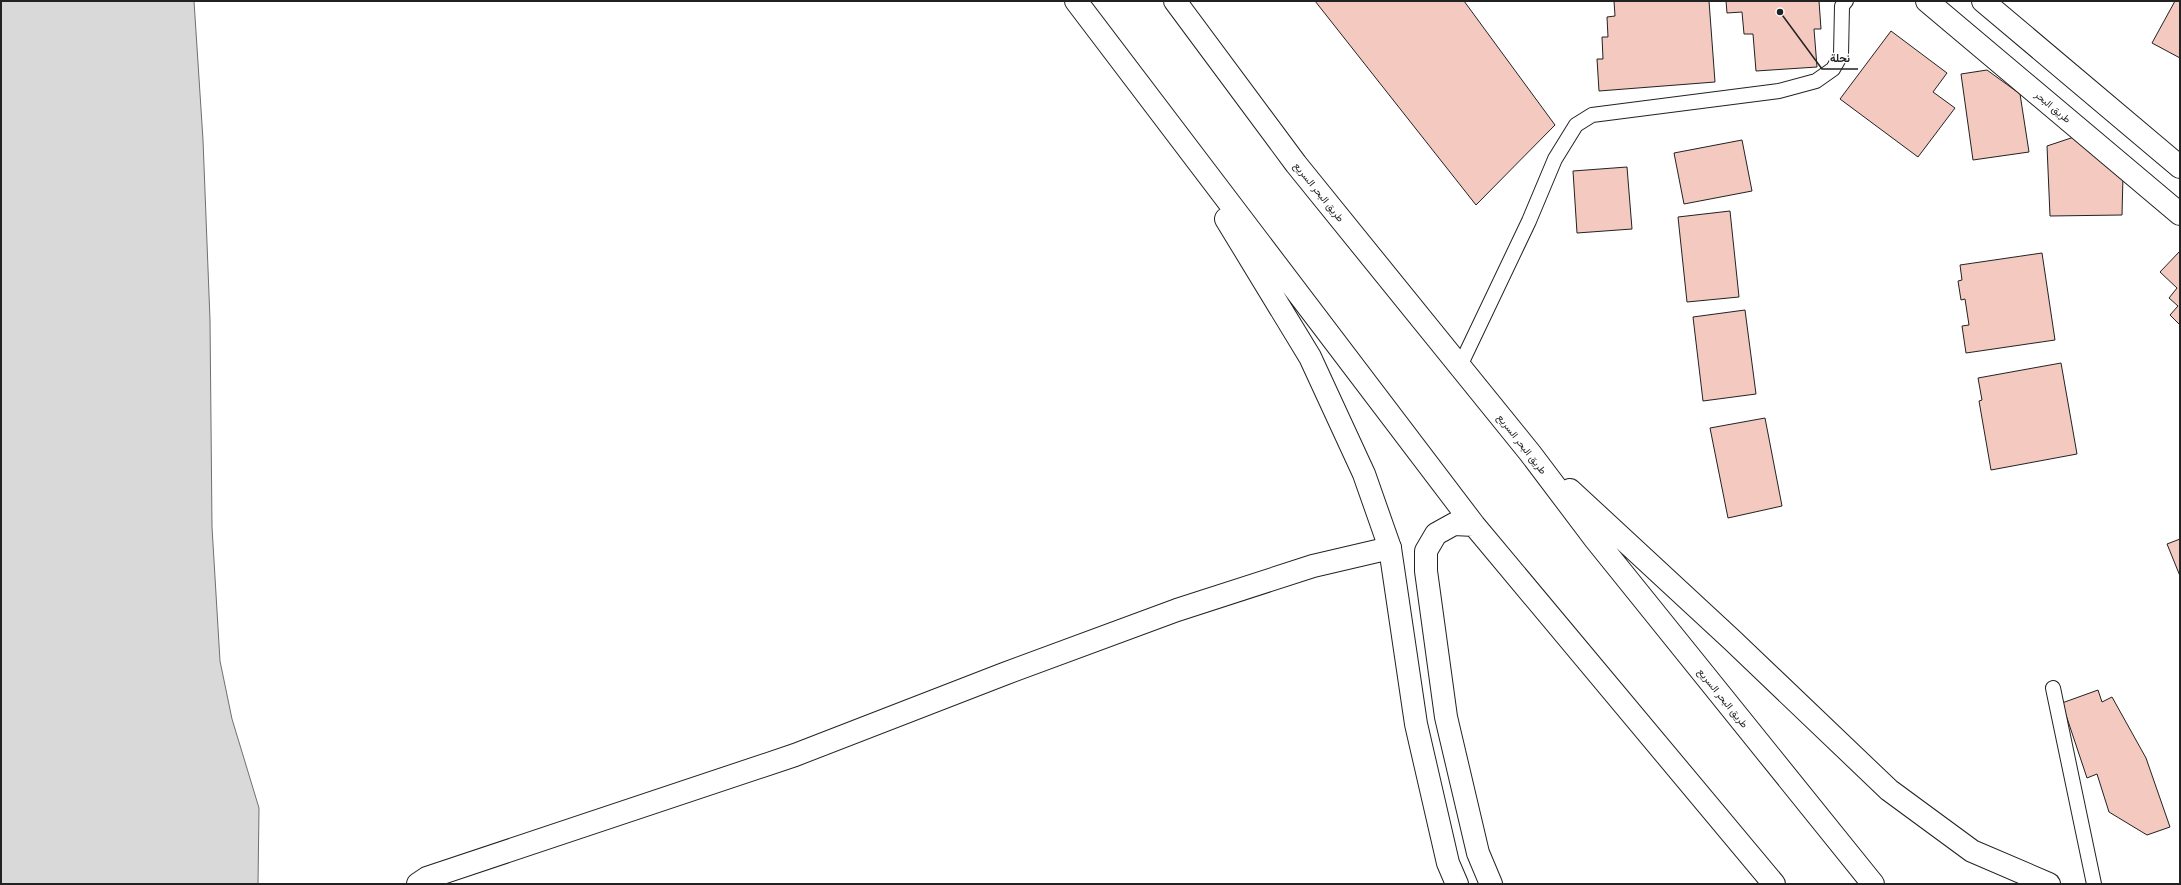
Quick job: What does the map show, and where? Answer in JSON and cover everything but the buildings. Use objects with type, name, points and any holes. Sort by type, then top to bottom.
[{"type":"main road","points":[[1076,1],[1474,525],[1774,884]]},
{"type":"main road","name":"طريق البحر السريع","points":[[1175,1],[1296,164],[1530,452],[1594,539],[1873,884]]},
{"type":"main road","name":"طريق البحر","points":[[1926,1],[2180,214]]},
{"type":"main road","points":[[1983,1],[2180,167]]},
{"type":"main road","points":[[1160,110],[1310,357],[1364,474],[1390,548],[1416,724],[1448,863],[1457,884]]},
{"type":"main road","points":[[1530,452],[1732,640],[1889,790],[1972,851],[2049,884]]},
{"type":"main road","points":[[1474,525],[1454,524],[1436,534],[1426,551],[1426,571],[1446,717],[1478,853],[1491,884]]},
{"type":"main road","points":[[418,884],[427,878],[795,755],[1004,674],[1177,610],[1313,566],[1390,548]]},
{"type":"lane","points":[[1460,366],[1529,220],[1555,159],[1576,125],[1592,115],[1779,91],[1816,81],[1833,69],[1841,55],[1842,6],[1846,1]]},
{"type":"lane","points":[[2053,688],[2094,884]]},
{"type":"shaded area","points":[[1,1],[194,1],[203,140],[210,320],[212,527],[220,661],[232,719],[259,808],[258,884],[1,884]]},
{"type":"place","name":"نحلة","points":[[1780,12]]}]
